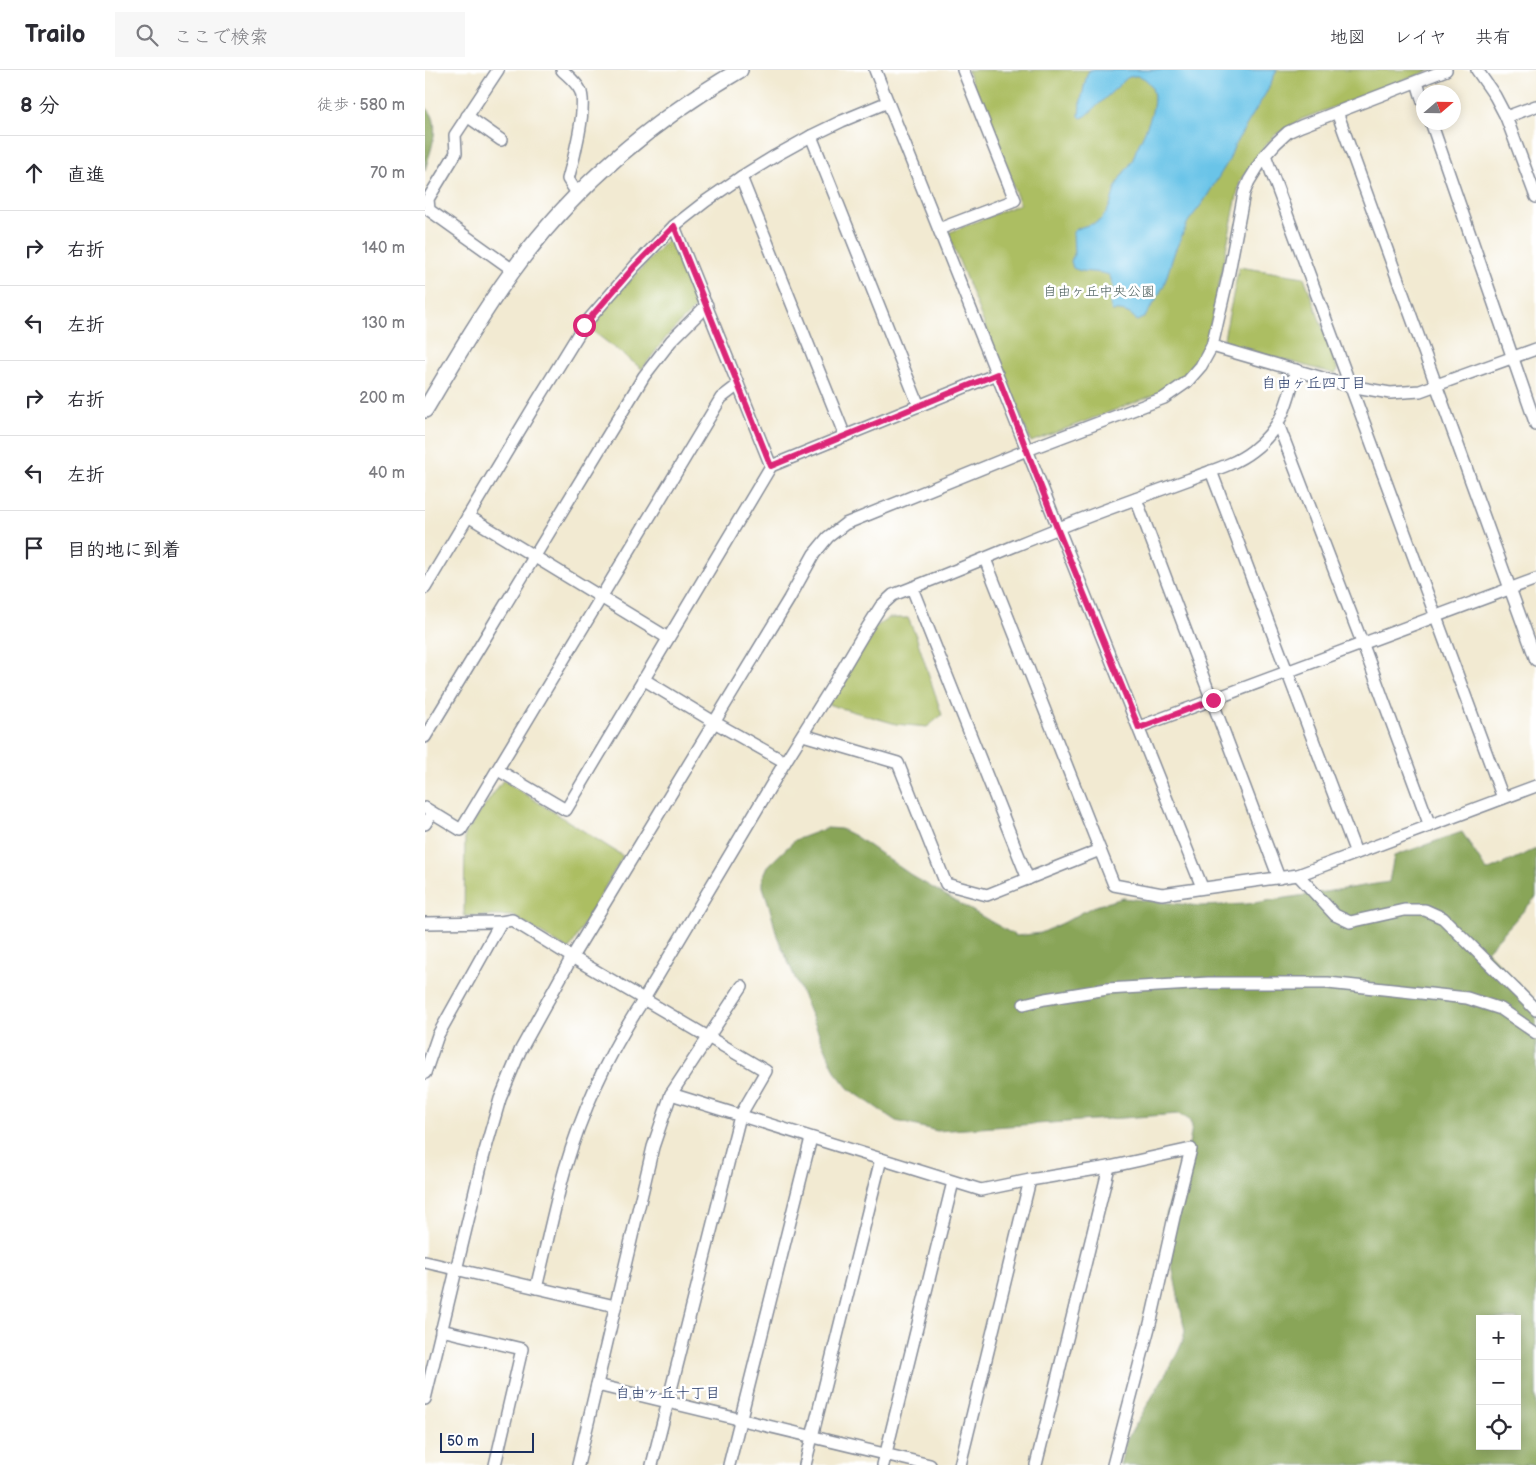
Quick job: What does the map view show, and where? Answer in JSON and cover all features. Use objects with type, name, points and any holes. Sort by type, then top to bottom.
[{"type":"street","points":[[498,70],[455,135],[456,153],[427,199],[429,210],[513,270]]},
{"type":"street","points":[[562,70],[572,79],[581,92],[582,106],[575,155],[567,179],[578,195]]},
{"type":"street","points":[[425,410],[493,298],[541,235],[616,158],[659,123],[739,70]]},
{"type":"street","points":[[875,70],[1202,887]]},
{"type":"street","points":[[939,229],[1015,200],[963,70]]},
{"type":"street","points":[[425,1399],[483,1158],[500,1099],[520,1050],[572,957],[789,599],[814,554],[828,536],[845,524],[1027,450],[1164,398],[1187,382],[1201,366],[1213,346],[1244,193],[1265,155],[1288,132],[1446,70]]},
{"type":"street","points":[[1477,70],[1495,96],[1506,117],[1535,191]]},
{"type":"street","points":[[425,588],[584,325],[635,266],[674,226],[741,177],[841,120],[888,102]]},
{"type":"street","points":[[1506,117],[1536,106]]},
{"type":"street","points":[[1337,112],[1536,660]]},
{"type":"street","points":[[467,116],[501,140]]},
{"type":"street","points":[[1434,130],[1536,425]]},
{"type":"street","points":[[811,136],[919,406]]},
{"type":"street","points":[[1265,155],[1503,798]]},
{"type":"street","points":[[741,177],[845,436]]},
{"type":"street","points":[[674,226],[771,466]]},
{"type":"street","points":[[425,737],[644,376],[671,341],[707,305]]},
{"type":"street","points":[[1213,346],[1350,386],[1390,393],[1420,391],[1536,349]]},
{"type":"street","points":[[536,1288],[565,1169],[585,1111],[605,1064],[785,762],[881,606],[893,595],[1057,528],[1211,471],[1251,452],[1267,438],[1277,424],[1288,402],[1296,370]]},
{"type":"street","points":[[498,770],[566,810],[771,466],[997,374]]},
{"type":"street","points":[[425,824],[429,810],[461,830],[721,398],[738,385]]},
{"type":"street","points":[[1277,424],[1363,645],[1430,826]]},
{"type":"street","points":[[1211,471],[1356,853]]},
{"type":"street","points":[[1136,498],[1279,878]]},
{"type":"street","points":[[468,516],[668,638]]},
{"type":"street","points":[[985,559],[1114,885],[1162,894],[1298,875],[1536,786]]},
{"type":"street","points":[[1139,728],[1536,579]]},
{"type":"street","points":[[912,588],[1028,879]]},
{"type":"street","points":[[643,679],[785,762]]},
{"type":"street","points":[[803,735],[898,763],[946,884],[987,896],[1100,850]]},
{"type":"street","points":[[1298,875],[1335,915],[1350,922],[1404,910],[1425,910],[1443,918],[1536,1010]]},
{"type":"street","points":[[425,923],[501,922],[512,920],[767,1071],[740,1116],[652,1465]]},
{"type":"street","points":[[425,1073],[439,1035],[501,922]]},
{"type":"street","points":[[1024,1004],[1107,989],[1208,983],[1328,983],[1467,998],[1501,1009],[1536,1033]]},
{"type":"street","points":[[578,1465],[653,1147],[671,1094],[742,986]]},
{"type":"street","points":[[671,1094],[981,1190],[1109,1167],[1191,1148],[1152,1316],[1113,1465]]},
{"type":"street","points":[[729,1465],[811,1138]]},
{"type":"street","points":[[805,1465],[881,1159]]},
{"type":"street","points":[[1036,1465],[1109,1167]]},
{"type":"street","points":[[960,1465],[1030,1180]]},
{"type":"street","points":[[885,1460],[953,1182]]},
{"type":"street","points":[[425,1262],[615,1306]]},
{"type":"street","points":[[441,1330],[522,1349],[495,1465]]},
{"type":"street","points":[[597,1384],[812,1436],[885,1460],[929,1465]]},
{"type":"green space","name":"自由ヶ丘中央公園","points":[[967,70],[1431,70],[1302,119],[1275,135],[1257,156],[1240,181],[1206,348],[1192,368],[1176,383],[1162,392],[1031,442],[948,233],[1020,204]]},
{"type":"green space","points":[[425,107],[431,113],[435,128],[425,170]]},
{"type":"green space","points":[[669,238],[674,239],[698,301],[697,306],[668,335],[642,369],[590,329],[609,304]]},
{"type":"green space","points":[[1239,267],[1304,277],[1338,370],[1335,374],[1227,344],[1224,338]]},
{"type":"green space","points":[[889,618],[908,618],[916,636],[942,715],[927,727],[896,724],[827,704],[871,630]]},
{"type":"green space","points":[[503,780],[623,856],[569,950],[513,916],[464,916],[465,834]]},
{"type":"green space","points":[[827,828],[841,829],[855,836],[914,877],[1016,936],[1041,933],[1092,907],[1123,898],[1200,906],[1247,904],[1389,882],[1394,856],[1462,832],[1487,871],[1536,849],[1536,897],[1487,951],[1536,1002],[1536,1465],[1120,1465],[1126,1441],[1175,1358],[1185,1331],[1167,1241],[1166,1215],[1184,1164],[1192,1126],[1189,1120],[1179,1114],[937,1131],[896,1121],[849,1089],[836,1073],[777,936],[763,887],[763,877],[768,866],[795,840]]},
{"type":"water","points":[[1090,70],[1277,70],[1266,93],[1235,144],[1229,160],[1204,201],[1188,222],[1175,251],[1164,285],[1156,300],[1145,317],[1137,321],[1126,312],[1112,311],[1110,304],[1114,290],[1109,275],[1073,268],[1071,261],[1074,254],[1073,232],[1081,227],[1097,222],[1106,213],[1118,182],[1132,161],[1149,121],[1154,102],[1153,93],[1151,85],[1145,79],[1139,76],[1127,78],[1086,116],[1081,118],[1079,116],[1080,105],[1087,74]]},
{"type":"district","name":"自由ヶ丘四丁目","points":[[1314,383]]},
{"type":"district","name":"自由ヶ丘十丁目","points":[[668,1393]]},
{"type":"route","points":[[584,325],[635,266],[674,226],[771,466],[997,374],[1057,528],[1139,728],[1213,700]]}]
